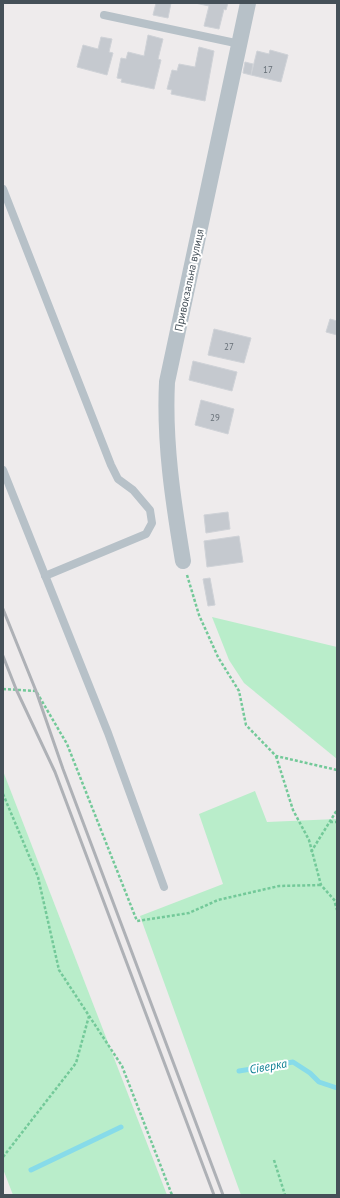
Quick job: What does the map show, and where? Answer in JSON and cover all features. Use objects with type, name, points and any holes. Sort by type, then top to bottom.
[{"type":"street","name":"Привокзальна вулиця","points":[[183,561],[171,489],[165,420],[167,382],[248,3]]},
{"type":"lane","points":[[104,15],[240,44]]},
{"type":"lane","points":[[3,189],[111,465],[118,479],[133,490],[150,510],[152,523],[146,534],[45,576]]},
{"type":"lane","points":[[3,470],[108,733],[164,887]]},
{"type":"path","points":[[183,561],[199,615],[218,657],[239,692],[246,725],[276,756],[294,810],[309,840],[321,885],[336,902],[337,910]]},
{"type":"path","points":[[276,756],[337,770]]},
{"type":"path","points":[[3,794],[38,877],[59,970],[122,1066],[172,1195]]},
{"type":"path","points":[[311,852],[337,810]]},
{"type":"path","points":[[330,822],[337,822]]},
{"type":"path","points":[[3,1157],[76,1062],[89,1016]]},
{"type":"path","points":[[274,1160],[285,1195]]},
{"type":"green space","points":[[212,617],[337,647],[337,759],[244,683],[229,660]]},
{"type":"green space","points":[[3,771],[167,1195],[13,1195],[3,1169]]},
{"type":"green space","points":[[255,791],[267,822],[337,819],[337,1195],[241,1195],[140,916],[223,884],[199,814]]},
{"type":"building","points":[[156,3],[171,3],[168,18],[153,15]]},
{"type":"building","points":[[195,3],[228,3],[226,10],[224,9],[219,29],[204,26],[209,6]]},
{"type":"building","points":[[148,35],[163,39],[158,59],[161,60],[154,89],[121,82],[122,79],[117,78],[121,58],[126,59],[128,52],[144,56]]},
{"type":"building","points":[[101,37],[112,39],[109,52],[113,53],[107,75],[77,67],[83,45],[98,49]]},
{"type":"building","points":[[199,47],[214,51],[205,101],[171,94],[172,90],[167,89],[172,70],[177,71],[179,64],[195,67]]},
{"type":"building","points":[[270,50],[288,55],[281,82],[251,75],[257,51],[269,54]]},
{"type":"building","points":[[245,62],[253,64],[251,75],[243,73]]},
{"type":"building","points":[[330,319],[337,321],[337,335],[326,332]]},
{"type":"building","points":[[214,329],[251,338],[244,363],[208,355]]},
{"type":"building","points":[[193,361],[237,372],[232,391],[189,380]]},
{"type":"building","points":[[201,400],[234,409],[228,434],[195,425]]},
{"type":"building","points":[[228,512],[230,529],[206,533],[204,515]]},
{"type":"building","points":[[239,536],[243,562],[207,567],[204,541]]},
{"type":"building","points":[[210,578],[215,605],[208,606],[203,579]]},
{"type":"waterway","name":"Сіверка","points":[[239,1071],[293,1062],[310,1073],[319,1082],[337,1088]]},
{"type":"waterway","name":"Сіверка","points":[[31,1170],[121,1127]]},
{"type":"railway","points":[[3,609],[36,691],[63,769],[223,1195]]},
{"type":"railway","points":[[3,656],[16,689],[55,772],[214,1195]]}]
